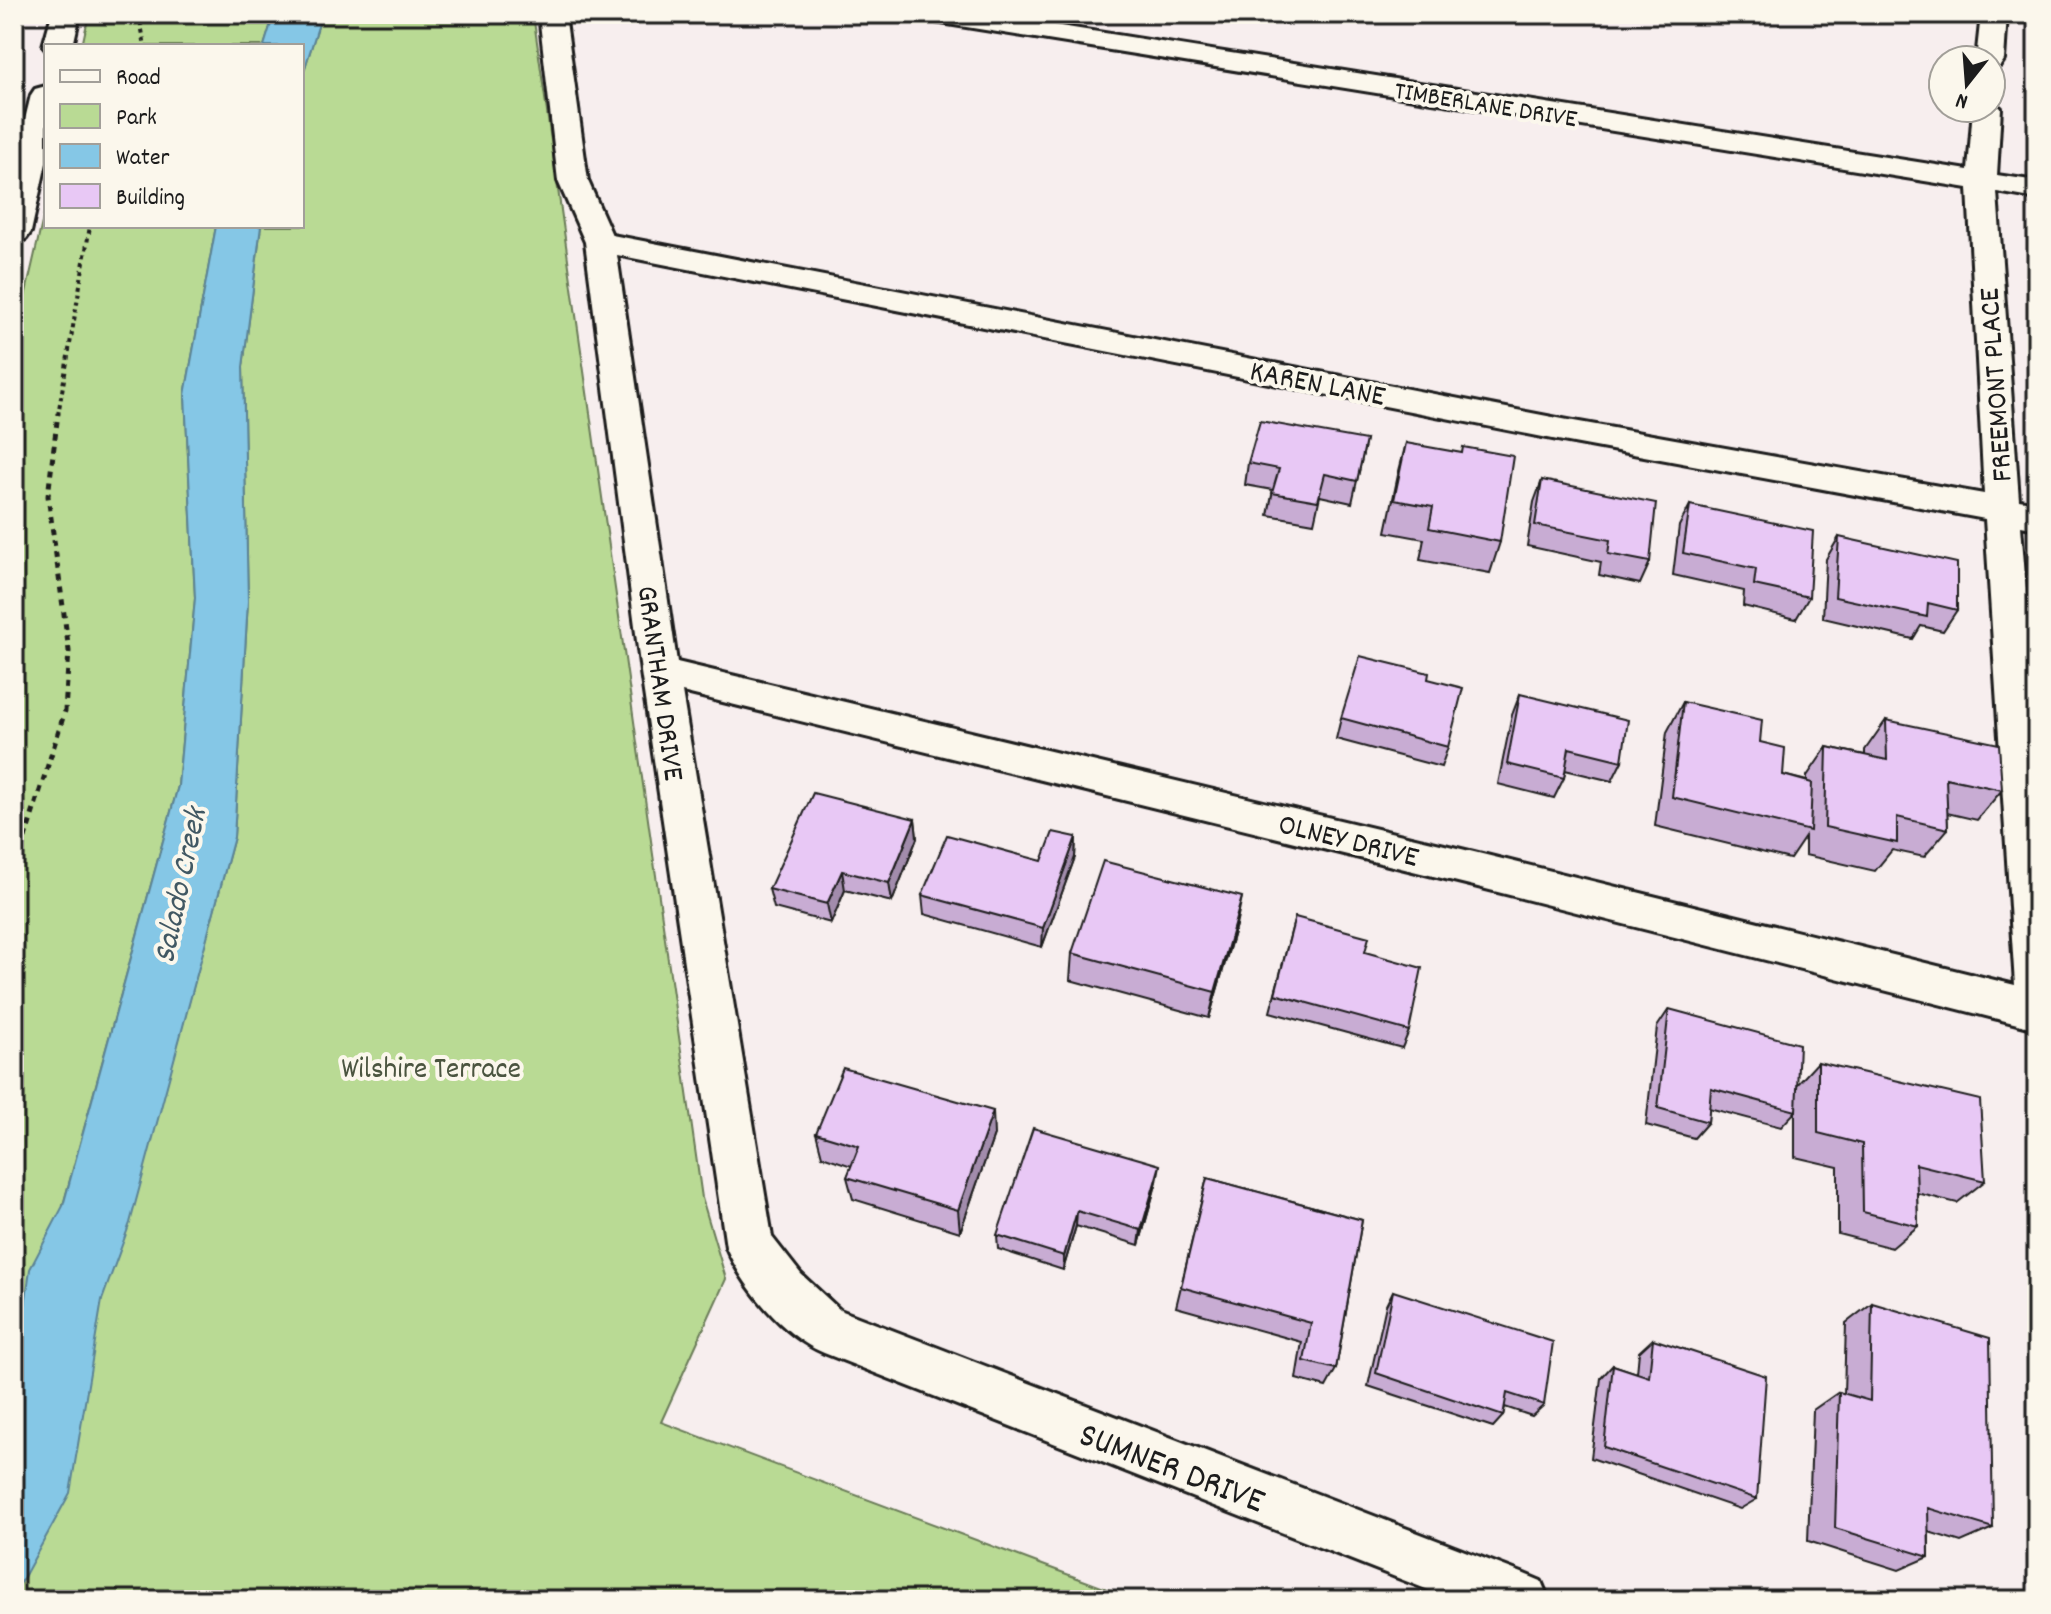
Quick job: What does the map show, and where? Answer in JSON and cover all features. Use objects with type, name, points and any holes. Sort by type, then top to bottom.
[{"type":"street","points":[[58,44],[66,14]]},
{"type":"street","name":"GRANTHAM DRIVE","points":[[552,14],[573,181],[600,242],[660,672],[750,1247],[784,1291],[824,1328]]},
{"type":"street","name":"TIMBERLANE DRIVE","points":[[935,14],[2037,190]]},
{"type":"street","points":[[1991,44],[1994,14]]},
{"type":"street","points":[[14,232],[44,104]]},
{"type":"street","name":"FREEMONT PLACE","points":[[1986,124],[1982,181],[2037,996]]},
{"type":"street","name":"KAREN LANE","points":[[600,242],[1568,431],[2037,516]]},
{"type":"street","name":"OLNEY DRIVE","points":[[660,672],[1474,869],[2037,1010]]},
{"type":"street","name":"SUMNER DRIVE","points":[[824,1328],[1522,1600]]},
{"type":"path","points":[[139,14],[145,44]]},
{"type":"path","points":[[14,873],[65,711],[69,651],[48,496],[56,426],[90,228]]},
{"type":"green space","points":[[89,14],[274,14],[265,44],[82,44]]},
{"type":"green space","name":"Wilshire Terrace","points":[[322,14],[533,14],[702,1198],[726,1279],[661,1422],[1136,1600],[14,1600],[14,345],[44,214],[44,228],[216,228],[185,395],[195,598],[178,786],[63,1205],[129,1223],[234,837],[248,601],[243,367],[261,228],[304,228],[304,71]]},
{"type":"water","points":[[274,14],[322,14],[304,71],[304,44],[265,44]]},
{"type":"water","name":"Salado Creek","points":[[216,228],[261,228],[243,367],[248,601],[234,837],[130,1223],[102,1300],[70,1493],[14,1595],[14,1387],[30,1269],[63,1206],[178,786],[195,598],[185,395]]},
{"type":"building","points":[[1260,421],[1366,440],[1357,481],[1325,474],[1318,501],[1272,493],[1279,469],[1248,463]]},
{"type":"building","points":[[1406,443],[1462,453],[1463,447],[1513,456],[1500,542],[1429,528],[1433,507],[1394,500]]},
{"type":"building","points":[[1542,480],[1656,503],[1650,562],[1608,554],[1610,540],[1535,525]]},
{"type":"building","points":[[1690,505],[1813,531],[1809,597],[1754,585],[1756,569],[1683,553]]},
{"type":"building","points":[[1839,537],[1957,563],[1957,610],[1928,603],[1927,617],[1835,597]]},
{"type":"building","points":[[1360,656],[1429,673],[1428,679],[1463,688],[1448,747],[1341,718]]},
{"type":"building","points":[[1520,694],[1628,720],[1622,761],[1569,748],[1564,778],[1507,764]]},
{"type":"building","points":[[1683,702],[1762,720],[1760,742],[1785,748],[1783,775],[1812,783],[1810,831],[1672,797]]},
{"type":"building","points":[[1886,720],[1999,744],[2002,790],[1946,778],[1948,829],[1897,817],[1897,843],[1825,827],[1827,747],[1887,760]]},
{"type":"building","points":[[813,793],[915,819],[889,883],[842,871],[827,904],[769,889]]},
{"type":"building","points":[[1053,832],[1076,837],[1043,928],[922,895],[947,835],[1042,861]]},
{"type":"building","points":[[1103,861],[1242,897],[1215,992],[1072,953]]},
{"type":"building","points":[[1295,917],[1369,937],[1365,952],[1422,968],[1409,1031],[1275,994]]},
{"type":"building","points":[[1669,1009],[1799,1044],[1796,1111],[1711,1088],[1708,1122],[1658,1108]]},
{"type":"building","points":[[1818,1062],[1980,1100],[1985,1181],[1916,1164],[1918,1226],[1863,1212],[1862,1144],[1818,1133]]},
{"type":"building","points":[[843,1068],[993,1111],[958,1210],[847,1177],[859,1146],[816,1133]]},
{"type":"building","points":[[1033,1128],[1160,1165],[1141,1230],[1077,1211],[1064,1256],[997,1235]]},
{"type":"building","points":[[1207,1178],[1362,1220],[1336,1369],[1304,1361],[1311,1323],[1181,1287]]},
{"type":"building","points":[[1393,1291],[1553,1342],[1544,1405],[1507,1393],[1503,1416],[1376,1373]]},
{"type":"building","points":[[1872,1303],[1990,1338],[1993,1528],[1928,1508],[1929,1557],[1835,1528],[1839,1392],[1870,1401]]},
{"type":"building","points":[[1653,1339],[1766,1376],[1757,1499],[1604,1447],[1613,1365],[1649,1377]]}]
